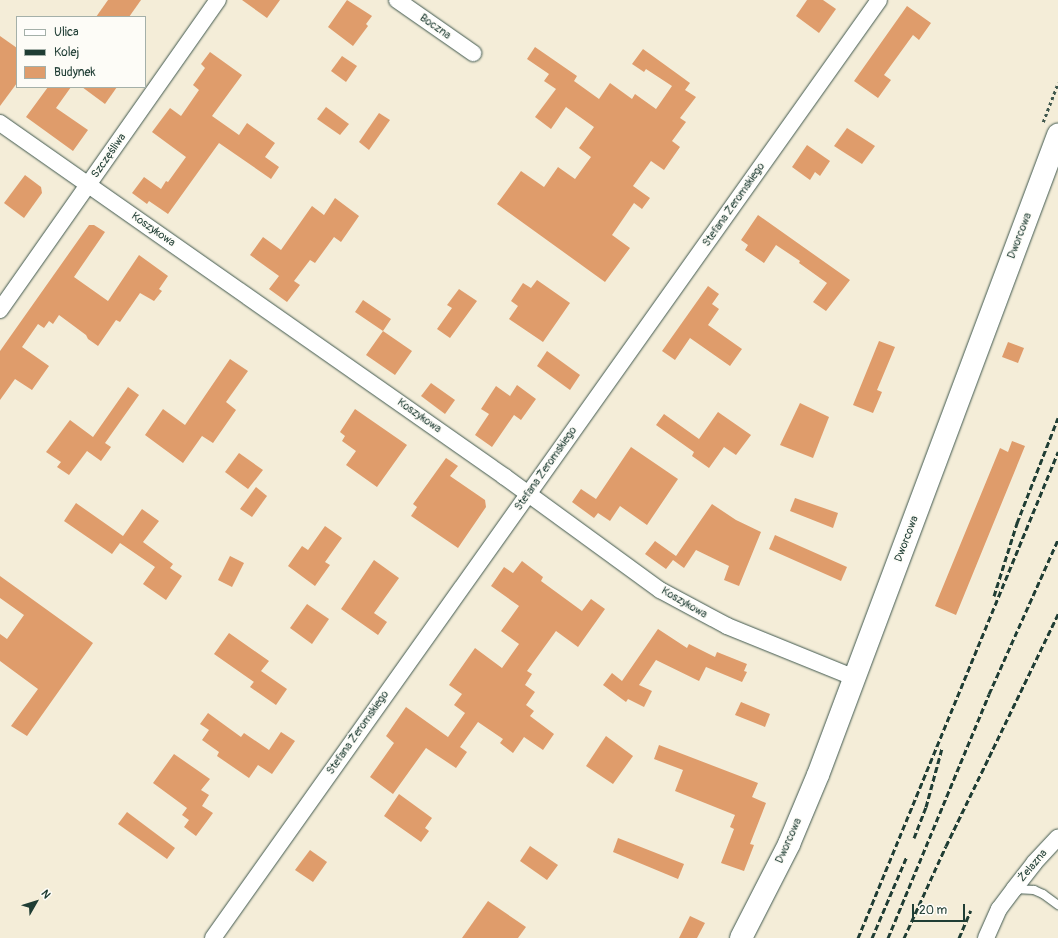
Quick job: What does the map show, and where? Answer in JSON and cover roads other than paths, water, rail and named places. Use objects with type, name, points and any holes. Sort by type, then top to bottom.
[{"type":"street","name":"Szczęśliwa","points":[[0,310],[218,0]]},
{"type":"street","name":"Boczna","points":[[397,0],[473,53]]},
{"type":"street","name":"Stefana Żeromskiego","points":[[213,938],[879,0]]},
{"type":"street","name":"Koszykowa","points":[[0,123],[528,494],[660,590],[726,626],[855,678]]},
{"type":"street","name":"Dworcowa","points":[[741,938],[789,844],[855,678],[1058,135]]},
{"type":"street","name":"Żelazna","points":[[986,938],[999,909],[1034,863],[1058,837]]},
{"type":"lane","points":[[1014,889],[1034,890],[1043,894],[1058,905]]},
{"type":"railway","points":[[994,596],[1017,523],[1058,418]]},
{"type":"railway","points":[[858,938],[1058,452]]},
{"type":"railway","points":[[888,938],[989,694],[1058,540]]},
{"type":"railway","points":[[904,938],[946,846],[1058,614]]},
{"type":"railway","points":[[914,838],[926,807],[942,748]]},
{"type":"railway","points":[[872,938],[907,856]]},
{"type":"railway","points":[[959,938],[971,910]]}]
